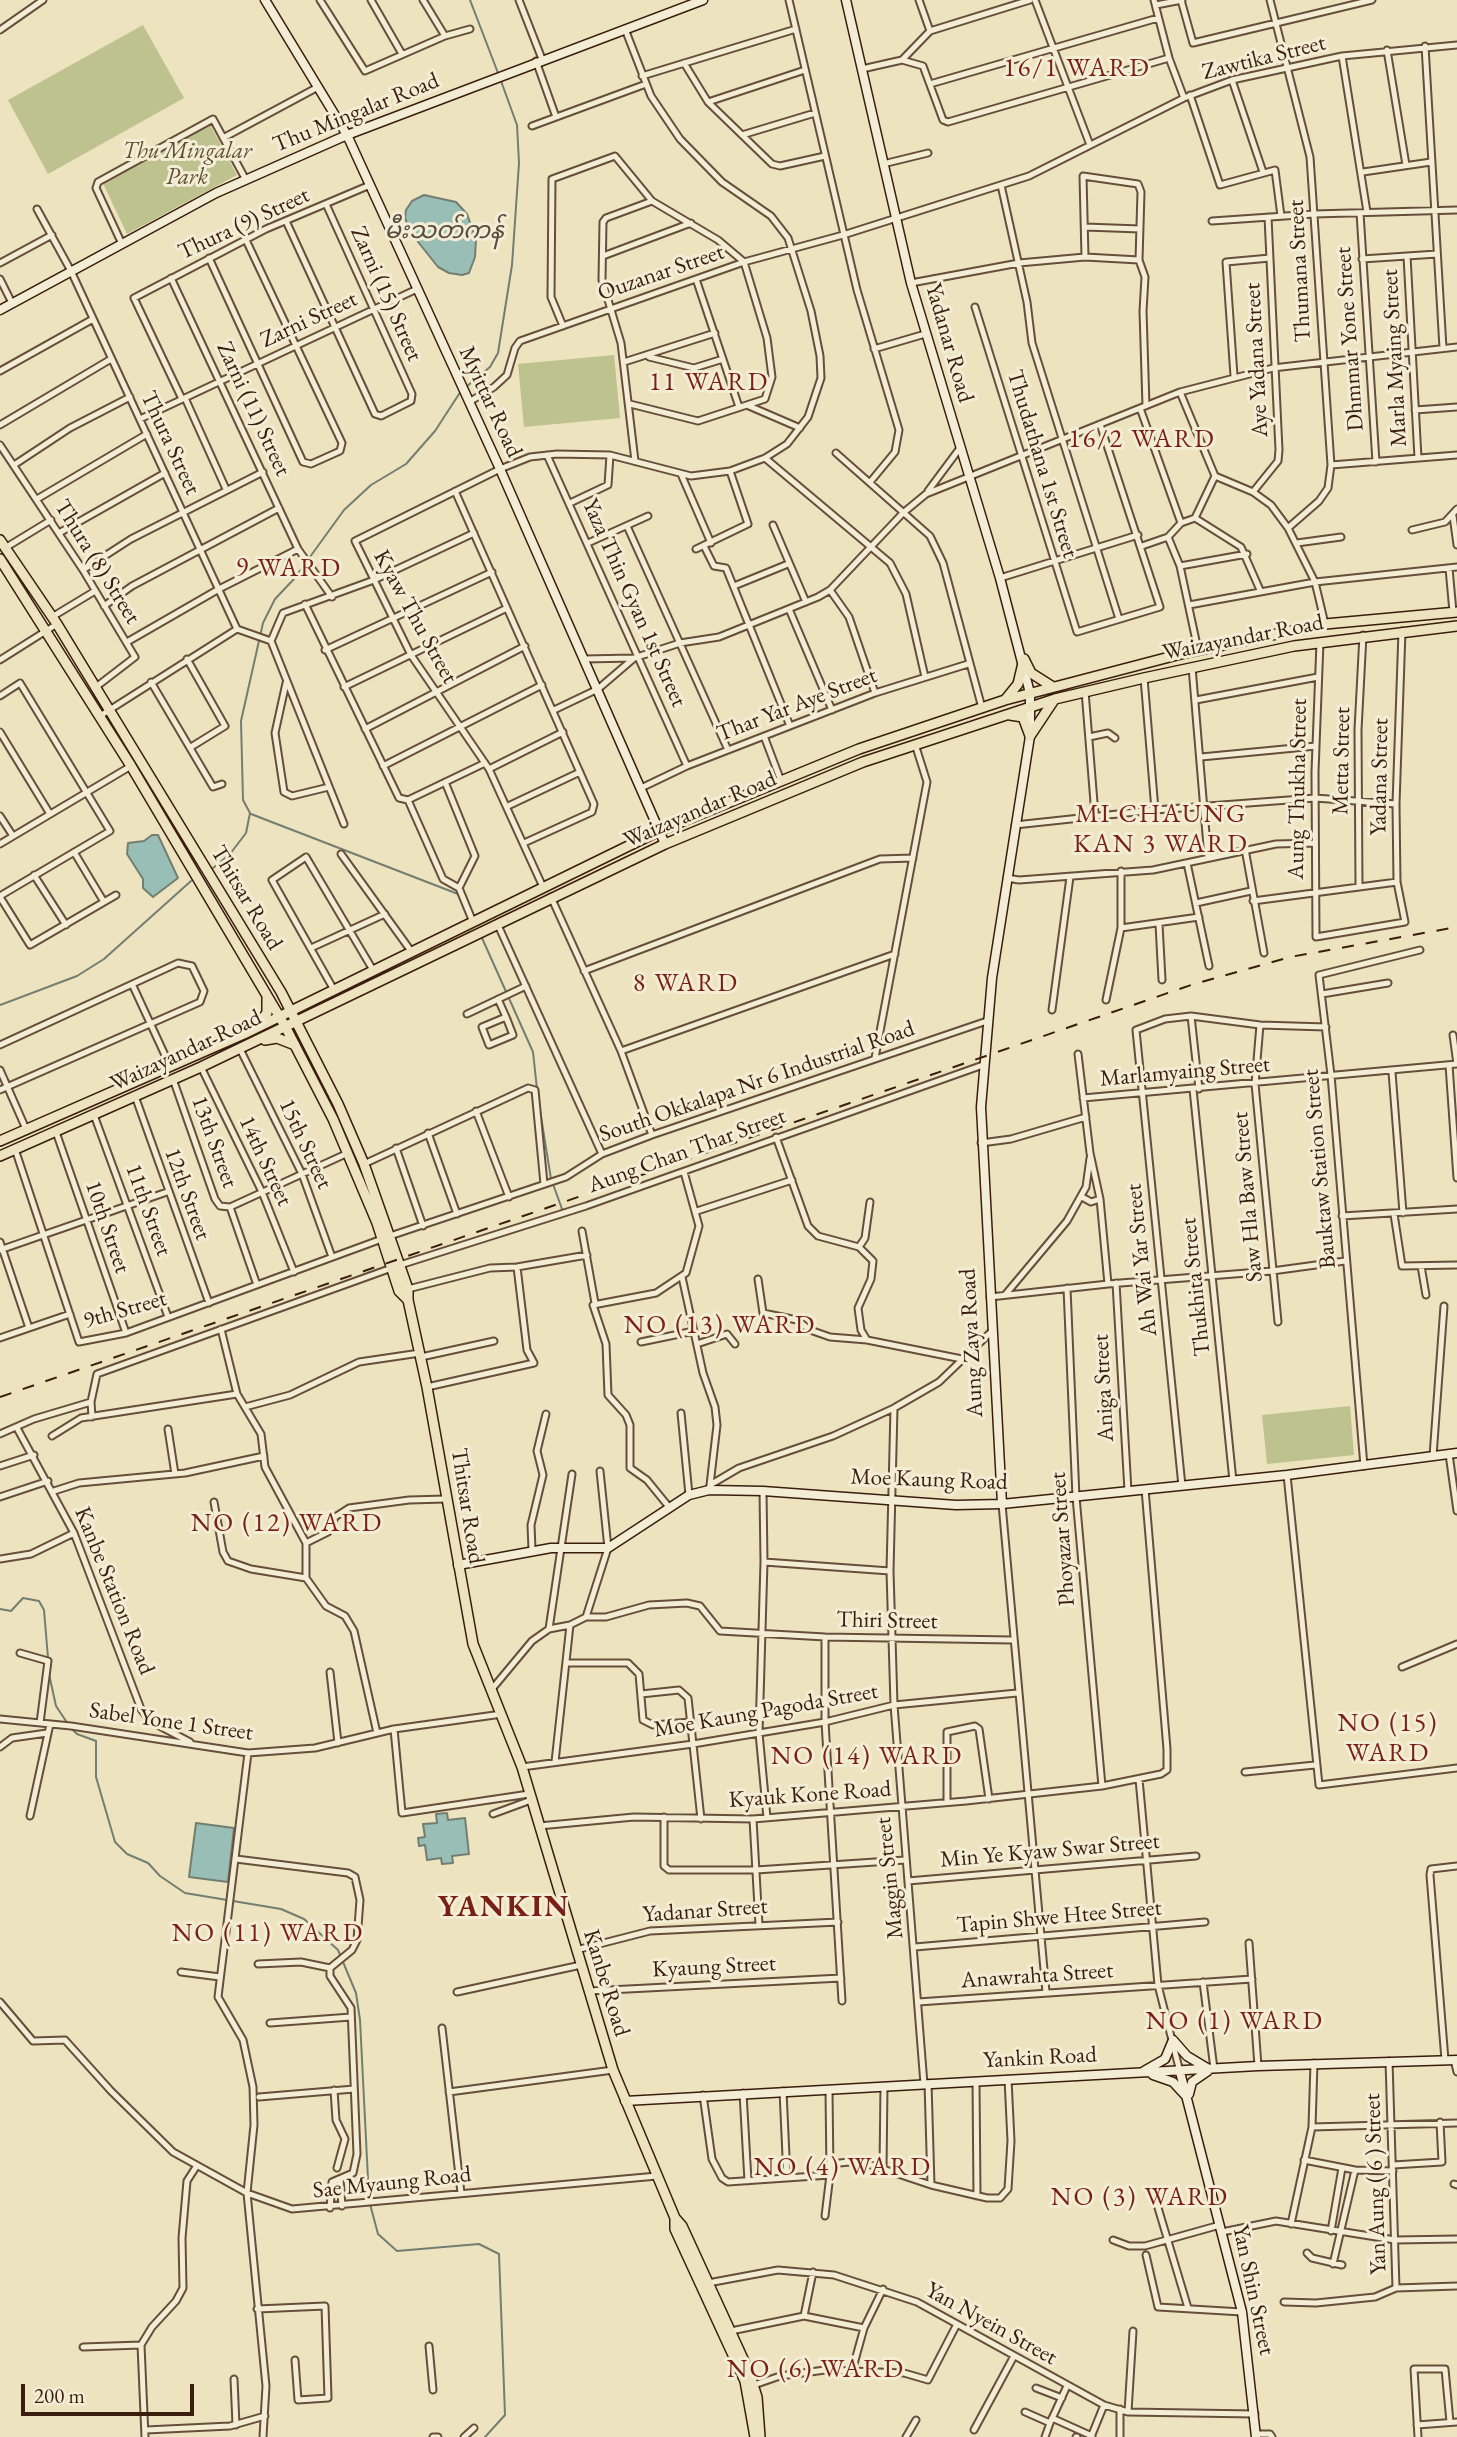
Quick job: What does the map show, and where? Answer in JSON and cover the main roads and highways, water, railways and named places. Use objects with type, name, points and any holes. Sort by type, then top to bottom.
[{"type":"main road","name":"Thu Mingalar Road","points":[[0,310],[246,180],[348,135],[539,60],[703,0]]},
{"type":"main road","name":"Yadanar Road","points":[[846,0],[911,283],[1024,659],[1030,694]]},
{"type":"main road","name":"Myittar Road","points":[[270,2],[348,135],[500,469],[664,844]]},
{"type":"main road","name":"Thitsar Road","points":[[3,544],[55,620],[281,992],[358,1149],[396,1267],[408,1289],[473,1644],[490,1691],[502,1714]]},
{"type":"main road","name":"Thitsar Road","points":[[0,559],[47,629],[131,766],[282,1021],[348,1153],[386,1237]]},
{"type":"main road","name":"Waizayandar Road","points":[[294,1016],[320,997],[373,970],[659,831],[859,749],[1005,700],[1198,650],[1325,624],[1455,612]]},
{"type":"main road","name":"Waizayandar Road","points":[[0,1141],[244,1034],[326,1006],[664,844],[863,762],[1084,691],[1294,646],[1363,635],[1457,626]]},
{"type":"main road","points":[[1291,630],[1294,646]]},
{"type":"main road","points":[[1024,659],[1031,673],[1053,687]]},
{"type":"main road","points":[[1005,700],[1018,684],[1024,659]]},
{"type":"main road","name":"Aung Zaya Road","points":[[1002,1504],[981,1143],[983,1065],[1007,878],[1030,736],[1030,694]]},
{"type":"main road","points":[[1030,736],[1055,699]]},
{"type":"main road","points":[[1004,715],[1023,717],[1030,736]]},
{"type":"main road","points":[[859,749],[863,762]]},
{"type":"main road","points":[[432,942],[436,953]]},
{"type":"main road","points":[[281,992],[294,1001],[320,997]]},
{"type":"main road","points":[[244,1034],[267,1013],[267,996]]},
{"type":"main road","points":[[305,1040],[310,1021],[326,1006]]},
{"type":"main road","name":"Waizayandar Road","points":[[0,1156],[201,1068],[250,1044],[282,1021]]},
{"type":"main road","points":[[250,1044],[277,1038],[295,1045]]},
{"type":"main road","points":[[70,1110],[76,1123]]},
{"type":"main road","name":"Thitsar Road","points":[[396,1267],[399,1291],[408,1300]]},
{"type":"main road","name":"Moe Kaung Road","points":[[458,1565],[532,1550],[608,1548],[689,1494],[710,1488],[1002,1504],[1287,1475],[1453,1453]]},
{"type":"main road","name":"Kanbe Road","points":[[502,1714],[522,1767],[613,2070],[675,2218],[675,2229],[754,2385],[758,2437]]},
{"type":"main road","points":[[1142,2073],[1165,2059],[1173,2040],[1186,2056],[1212,2070]]},
{"type":"main road","name":"Yankin Road","points":[[625,2101],[1314,2063],[1452,2060]]},
{"type":"main road","points":[[1188,2101],[1192,2082],[1212,2070]]},
{"type":"main road","name":"Yan Shin Street","points":[[1180,2071],[1242,2312],[1256,2436]]},
{"type":"main road","points":[[1142,2073],[1173,2082],[1188,2101]]},
{"type":"main road","name":"Kanbe Road","points":[[726,2326],[745,2381],[758,2437]]},
{"type":"water","name":"မီးသတ်ကန်","points":[[424,195],[456,202],[467,214],[476,239],[475,257],[469,273],[449,273],[438,267],[411,233],[405,218],[406,210],[412,201]]},
{"type":"water","points":[[152,835],[158,835],[178,878],[153,897],[143,888],[143,879],[127,854],[128,843],[144,841]]},
{"type":"water","points":[[447,1813],[448,1820],[465,1818],[469,1854],[452,1856],[453,1863],[442,1864],[441,1858],[427,1860],[425,1845],[419,1846],[418,1838],[425,1837],[423,1824],[437,1823],[436,1814]]},
{"type":"water","points":[[196,1823],[234,1828],[228,1882],[189,1877]]},
{"type":"waterway","points":[[470,0],[498,73]]},
{"type":"waterway","points":[[466,387],[490,367],[498,353],[512,265],[519,163],[517,125],[501,81]]},
{"type":"waterway","points":[[213,868],[230,854],[246,833],[250,813],[243,800],[241,721],[263,623],[275,599],[294,579],[344,510],[371,485],[406,464],[435,431],[461,391]]},
{"type":"waterway","points":[[251,814],[458,894]]},
{"type":"waterway","points":[[0,1005],[77,976],[104,959],[191,881]]},
{"type":"waterway","points":[[482,938],[533,1052],[537,1089]]},
{"type":"waterway","points":[[538,1098],[551,1179]]},
{"type":"waterway","points":[[553,1184],[562,1209]]},
{"type":"waterway","points":[[0,1609],[11,1611],[23,1598],[39,1601],[44,1610],[48,1658]]},
{"type":"waterway","points":[[49,1674],[56,1706],[68,1724]]},
{"type":"waterway","points":[[71,1728],[77,1734],[96,1741],[96,1777],[115,1842],[127,1854],[148,1863],[160,1876],[185,1893],[281,1909],[304,1919],[338,1950],[356,1993],[360,2020],[369,2199]]},
{"type":"waterway","points":[[370,2204],[378,2234],[397,2251],[479,2244],[499,2254],[505,2415],[485,2437]]},
{"type":"railway","points":[[0,1397],[1191,985],[1290,957],[1457,927]]},
{"type":"district","name":"16/1 WARD","points":[[1077,69]]},
{"type":"district","name":"11 WARD","points":[[709,383]]},
{"type":"district","name":"16/2 WARD","points":[[1142,440]]},
{"type":"district","name":"9 WARD","points":[[289,569]]},
{"type":"district","name":"MI CHAUNG KAN 3 WARD","points":[[1161,830]]},
{"type":"district","name":"8 WARD","points":[[686,984]]},
{"type":"district","name":"NO (13) WARD","points":[[720,1326]]},
{"type":"district","name":"NO (12) WARD","points":[[287,1524]]},
{"type":"district","name":"NO (15) WARD","points":[[1388,1739]]},
{"type":"district","name":"NO (14) WARD","points":[[867,1757]]},
{"type":"district","name":"YANKIN","points":[[504,1908]]},
{"type":"district","name":"NO (11) WARD","points":[[268,1934]]},
{"type":"district","name":"NO (1) WARD","points":[[1235,2022]]},
{"type":"district","name":"NO (4) WARD","points":[[843,2168]]},
{"type":"district","name":"NO (3) WARD","points":[[1140,2198]]},
{"type":"district","name":"NO (6) WARD","points":[[816,2370]]},
{"type":"park label","name":"Thu Mingalar Park","points":[[187,165]]}]
